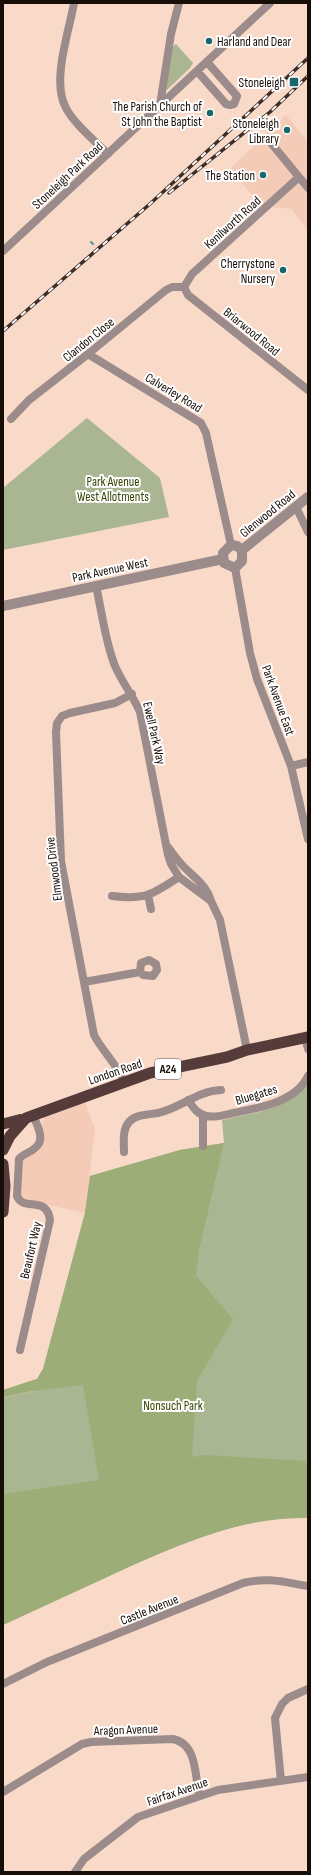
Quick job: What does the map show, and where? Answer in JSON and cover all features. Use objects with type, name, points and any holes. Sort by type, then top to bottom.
[{"type":"highway","name":"London Road","points":[[3,1124],[30,1116],[150,1073],[227,1057],[247,1050],[307,1041]]},
{"type":"highway","points":[[3,1150],[10,1136],[30,1116]]},
{"type":"highway","points":[[3,1164],[5,1186],[3,1212]]},
{"type":"street","points":[[74,3],[61,72],[62,97],[65,107],[72,116],[108,154]]},
{"type":"street","points":[[160,105],[171,34],[179,3]]},
{"type":"street","name":"Stoneleigh Park Road","points":[[3,251],[270,3]]},
{"type":"street","points":[[197,71],[226,104],[234,104],[237,96],[207,62]]},
{"type":"street","points":[[271,143],[308,188]]},
{"type":"street","name":"Kenilworth Road","points":[[184,287],[192,274],[299,177]]},
{"type":"street","name":"Clandon Close","points":[[10,419],[29,400],[166,290],[172,287],[184,287]]},
{"type":"street","name":"Briarwood Road","points":[[184,287],[188,295],[308,390]]},
{"type":"street","name":"Calverley Road","points":[[88,354],[201,423],[206,433],[231,545]]},
{"type":"street","name":"Glenwood Road","points":[[242,550],[308,497]]},
{"type":"street","points":[[296,507],[308,532]]},
{"type":"street","points":[[231,545],[237,546],[242,550],[242,561],[235,568],[224,563],[223,560],[223,553],[231,545]]},
{"type":"street","name":"Park Avenue West","points":[[3,606],[223,560]]},
{"type":"street","name":"Park Avenue East","points":[[235,568],[250,653],[257,679],[291,766],[308,839]]},
{"type":"street","name":"Ewell Park Way","points":[[96,586],[116,668],[132,694],[140,712],[165,844],[171,864],[179,877],[211,902]]},
{"type":"street","name":"Elmwood Drive","points":[[124,1082],[120,1073],[100,1046],[94,1035],[61,861],[56,732],[57,723],[62,716],[115,703],[132,694]]},
{"type":"street","points":[[291,766],[308,762]]},
{"type":"street","name":"Ewell Park Way","points":[[165,844],[177,860],[202,884],[209,894],[211,902],[220,920],[247,1050]]},
{"type":"street","points":[[112,896],[133,899],[148,895],[179,877]]},
{"type":"street","points":[[148,895],[151,909]]},
{"type":"street","points":[[84,982],[140,972]]},
{"type":"street","name":"Bluegates","points":[[202,1114],[214,1117],[269,1105],[280,1101],[296,1091],[308,1076]]},
{"type":"street","name":"Bluegates","points":[[124,1152],[125,1129],[130,1121],[137,1117],[159,1113],[176,1107],[201,1093],[221,1090]]},
{"type":"street","points":[[188,1100],[198,1112],[202,1114],[203,1146]]},
{"type":"street","name":"Beaufort Way","points":[[20,1350],[50,1220],[49,1214],[43,1206],[22,1202],[17,1196],[20,1159],[23,1154],[35,1148],[40,1140],[40,1132],[30,1116]]},
{"type":"street","name":"Castle Avenue","points":[[3,1684],[47,1662],[259,1579],[308,1586]]},
{"type":"street","points":[[281,1780],[275,1718],[282,1704],[288,1698],[308,1688]]},
{"type":"street","name":"Aragon Avenue","points":[[3,1792],[82,1744],[91,1742],[173,1739],[183,1743],[191,1751],[199,1795]]},
{"type":"street","name":"Fairfax Avenue","points":[[75,1872],[84,1859],[133,1820],[199,1795],[218,1790],[308,1777]]},
{"type":"shaded area","points":[[286,115],[308,142],[308,230],[291,209],[262,206],[230,169]]},
{"type":"shaded area","points":[[85,1102],[95,1129],[85,1213],[21,1199],[22,1162],[25,1157],[38,1151],[43,1120],[45,1117]]},
{"type":"green space","points":[[176,44],[193,63],[190,68],[167,90],[165,89],[171,48]]},
{"type":"green space","name":"Park Avenue West Allotments","points":[[87,418],[160,478],[169,517],[3,550],[3,488]]},
{"type":"green space","name":"Nonsuch Park","points":[[308,1080],[308,1518],[285,1518],[263,1521],[196,1539],[133,1565],[3,1625],[3,1397],[35,1391],[3,1390],[37,1379],[43,1369],[85,1213],[90,1176],[180,1150],[224,1143],[222,1120],[259,1112],[281,1104],[300,1090]]},
{"type":"green space","name":"Nonsuch Park","points":[[224,1143],[199,1250],[196,1276],[233,1319],[197,1381],[192,1457],[204,1455],[308,1461],[308,1518],[285,1518],[263,1521],[196,1539],[133,1565],[3,1625],[3,1494],[99,1480],[83,1385],[39,1390],[3,1397],[3,1390],[37,1379],[43,1369],[85,1213],[90,1176],[180,1150]]},
{"type":"railway","points":[[3,331],[151,203],[308,58]]},
{"type":"railway","points":[[169,193],[270,112],[308,76]]},
{"type":"place","name":"Harland and Dear","points":[[209,41]]},
{"type":"place","name":"Stoneleigh","points":[[294,82]]},
{"type":"place","name":"The Parish Church of St John the Baptist","points":[[210,113]]},
{"type":"place","name":"Stoneleigh Library","points":[[287,130]]},
{"type":"place","name":"The Station","points":[[263,175]]},
{"type":"place","name":"Cherrystone Nursery","points":[[283,270]]}]
